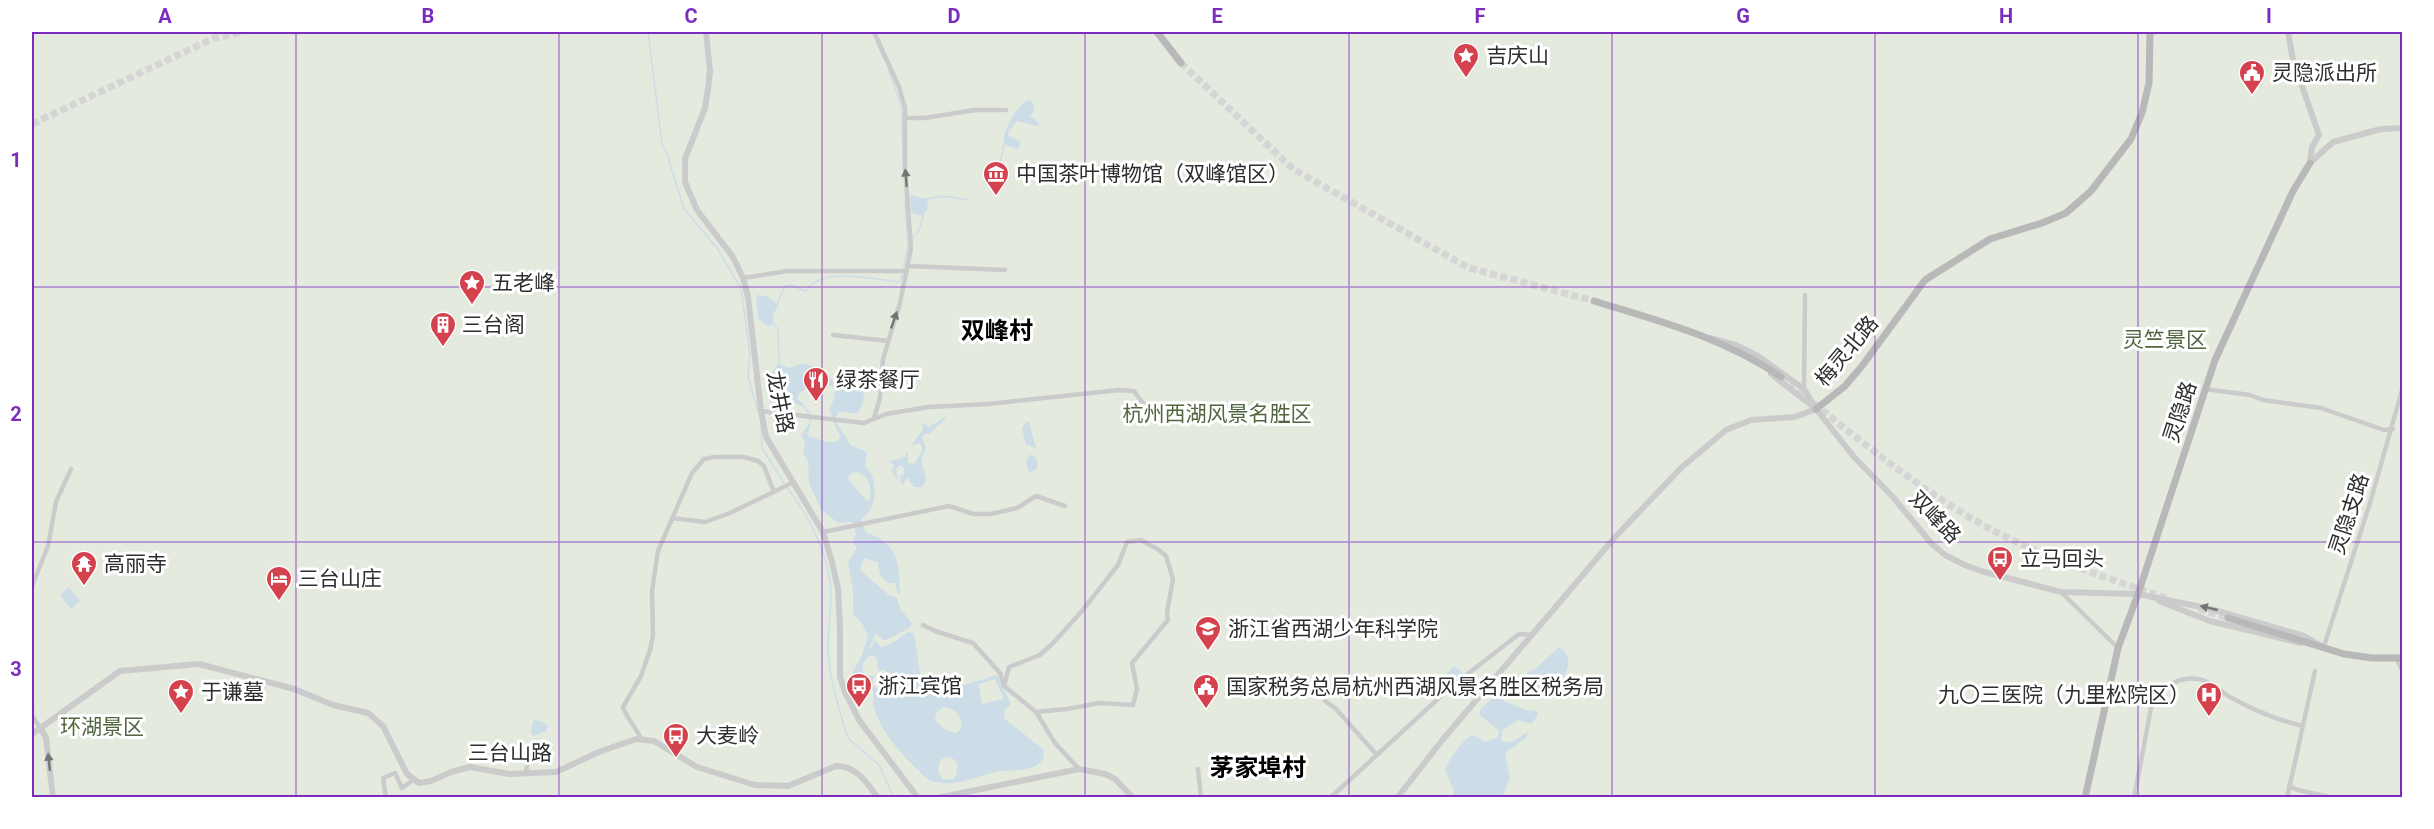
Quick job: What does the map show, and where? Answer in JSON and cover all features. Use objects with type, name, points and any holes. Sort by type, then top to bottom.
[{"type":"main road","points":[[1157,32],[1181,63]]},
{"type":"main road","name":"梅灵北路","points":[[1815,409],[1845,386],[1925,280],[1990,238],[2042,223],[2066,213],[2091,191],[2131,139],[2142,113],[2149,83],[2150,32]]},
{"type":"main road","name":"灵隐路","points":[[2085,798],[2118,648],[2215,360],[2292,191],[2310,163]]},
{"type":"main road","points":[[1594,301],[1702,336],[1737,350],[1781,377]]},
{"type":"main road","points":[[2228,618],[2356,657],[2400,659]]},
{"type":"street","name":"龙井路","points":[[706,32],[710,71],[705,108],[685,159],[683,173],[689,195],[697,210],[733,257],[743,278],[766,437],[788,484],[823,532],[838,589],[840,676],[845,692],[859,720],[918,798]]},
{"type":"street","points":[[2288,32],[2293,60],[2319,135],[2333,142]]},
{"type":"street","points":[[874,418],[880,398],[880,383],[888,341],[911,239],[905,168],[905,108],[899,87],[876,34]]},
{"type":"street","points":[[905,118],[975,110],[1006,110]]},
{"type":"street","points":[[2310,163],[2333,142],[2381,129],[2403,128]]},
{"type":"street","points":[[2310,163],[2312,147],[2319,135]]},
{"type":"street","points":[[743,278],[787,271],[1005,270]]},
{"type":"street","points":[[1804,389],[1805,295]]},
{"type":"street","points":[[833,335],[888,341]]},
{"type":"street","points":[[1702,336],[1758,366],[1787,385],[1815,409]]},
{"type":"street","points":[[1702,336],[1736,345],[1758,356],[1804,389],[1815,409]]},
{"type":"street","points":[[2205,389],[2321,408],[2384,430],[2393,429]]},
{"type":"street","points":[[761,411],[864,423],[874,418],[929,407],[988,404],[1119,390],[1134,391],[1162,419]]},
{"type":"street","name":"灵隐支路","points":[[2324,646],[2400,408],[2403,390]]},
{"type":"street","name":"双峰路","points":[[1815,409],[1854,457],[1892,496],[1932,544],[1945,555],[1981,571],[2061,592],[2138,594]]},
{"type":"street","name":"梅灵北路","points":[[1397,798],[1444,738],[1616,536],[1682,466],[1726,430],[1751,420],[1795,417],[1815,409]]},
{"type":"street","points":[[774,492],[764,466],[758,461],[744,457],[704,459],[687,481],[658,551],[652,591],[650,650],[641,676],[623,707],[625,715],[636,727],[641,739],[654,741],[697,767],[755,785],[788,786],[836,766],[843,766],[861,776],[878,798]]},
{"type":"street","points":[[32,586],[48,546],[56,502],[72,469]]},
{"type":"street","points":[[672,518],[705,522],[730,513],[788,484]]},
{"type":"street","points":[[823,532],[950,507],[974,514],[991,514],[1017,508],[1036,496],[1065,507]]},
{"type":"street","points":[[1004,686],[1009,667],[1040,655],[1082,611],[1118,565],[1127,542],[1141,540],[1159,550],[1166,556],[1172,571],[1168,620],[1132,663],[1137,689],[1132,705],[1100,703],[1036,712]]},
{"type":"street","points":[[2061,592],[2118,648]]},
{"type":"street","points":[[2138,594],[2211,609],[2304,636],[2324,646]]},
{"type":"street","points":[[2138,594],[2210,621],[2298,643],[2324,646]]},
{"type":"street","points":[[924,625],[935,631],[973,643],[1000,673],[1004,686],[1036,712],[1061,750],[1079,769]]},
{"type":"street","points":[[1330,798],[1451,687],[1519,634],[1533,635]]},
{"type":"street","points":[[2400,659],[2403,670]]},
{"type":"street","points":[[32,734],[120,671],[199,664],[294,689],[333,705],[368,713],[383,726],[413,780],[402,788],[395,773],[383,778],[386,798]]},
{"type":"street","points":[[2287,798],[2315,671]]},
{"type":"street","points":[[2134,798],[2151,708],[2155,697],[2165,687],[2175,682],[2199,679],[2262,713],[2302,726]]},
{"type":"street","points":[[1325,701],[1336,709],[1377,755]]},
{"type":"street","points":[[32,702],[32,715],[46,737],[53,798]]},
{"type":"street","name":"三台山路","points":[[413,780],[419,783],[431,782],[451,772],[470,767],[526,774],[556,772],[599,752],[641,739]]},
{"type":"street","points":[[526,774],[528,756]]},
{"type":"street","points":[[1198,768],[1201,798]]},
{"type":"street","points":[[937,798],[1079,769],[1105,774],[1115,779],[1133,798]]},
{"type":"street","points":[[2289,786],[2334,798]]},
{"type":"green space","name":"杭州西湖风景名胜区","points":[[32,32],[2402,32],[2402,797],[32,797]]},
{"type":"water","points":[[1030,100],[1034,110],[1030,116],[1039,123],[1038,126],[1017,121],[1008,136],[1021,142],[1019,148],[1004,144],[1005,133],[1016,111]]},
{"type":"water","points":[[910,195],[927,199],[928,208],[923,216],[911,213]]},
{"type":"water","points":[[756,295],[767,296],[779,306],[774,312],[772,325],[768,326],[758,319]]},
{"type":"water","points":[[803,363],[826,371],[833,382],[835,378],[846,378],[863,391],[864,399],[859,412],[838,413],[835,419],[850,445],[867,452],[865,467],[869,470],[873,480],[874,498],[867,514],[861,519],[866,533],[885,542],[895,555],[900,592],[898,594],[895,583],[884,580],[878,562],[864,558],[860,570],[890,596],[896,597],[901,610],[912,623],[909,628],[886,640],[876,633],[869,648],[872,647],[874,640],[881,647],[889,645],[908,632],[914,633],[921,680],[929,685],[958,686],[997,675],[1011,704],[1004,711],[1005,719],[1043,749],[1044,758],[1034,767],[996,772],[954,783],[928,780],[911,764],[882,727],[873,705],[872,687],[875,686],[882,692],[889,683],[885,670],[878,671],[877,658],[872,655],[866,659],[862,668],[866,677],[875,675],[872,682],[861,685],[854,677],[853,671],[862,655],[868,636],[863,625],[853,614],[853,591],[848,561],[857,548],[852,542],[856,534],[853,522],[838,523],[821,509],[809,483],[808,461],[803,453],[805,442],[801,435],[810,423],[805,408],[791,401],[788,406],[775,403],[767,396],[768,381],[776,367],[779,364],[789,368]],"holes":[[[810,385],[833,386],[835,395],[829,410],[840,435],[839,440],[828,442],[809,437],[807,434],[811,423],[810,414],[797,399],[798,395]],[[858,472],[867,480],[871,491],[869,500],[866,500],[848,479],[851,473]],[[995,679],[1004,699],[982,704],[979,684]],[[943,707],[948,708],[959,716],[961,728],[957,733],[947,731],[935,720],[936,713]],[[945,757],[952,758],[957,763],[957,773],[953,780],[943,779],[938,772],[940,761]]]},
{"type":"water","points":[[945,417],[946,419],[929,434],[924,434],[922,437],[926,448],[921,460],[926,479],[923,487],[914,487],[907,477],[903,486],[899,477],[904,474],[904,468],[900,465],[896,469],[898,481],[891,470],[894,467],[890,461],[905,457],[908,450],[908,463],[914,464],[922,452],[922,446],[919,443],[911,446],[923,429],[922,422],[929,427]]},
{"type":"water","points":[[1026,422],[1029,422],[1036,448],[1026,445],[1022,428]]},
{"type":"water","points":[[1029,455],[1035,456],[1038,463],[1036,470],[1029,472],[1026,462]]},
{"type":"water","points":[[69,587],[80,601],[71,609],[60,595]]},
{"type":"water","points":[[1559,647],[1565,652],[1568,664],[1559,684],[1547,691],[1538,687],[1529,689],[1523,686],[1522,676],[1535,669]]},
{"type":"water","points":[[1454,666],[1464,674],[1450,685],[1444,676]]},
{"type":"water","points":[[1498,693],[1502,695],[1504,701],[1526,710],[1537,711],[1538,715],[1531,724],[1518,720],[1503,730],[1501,740],[1504,742],[1514,741],[1528,732],[1526,738],[1505,753],[1510,778],[1502,797],[1452,797],[1454,791],[1445,770],[1457,750],[1465,740],[1473,735],[1485,742],[1498,737],[1499,731],[1480,715],[1480,710]]},
{"type":"water","points":[[535,720],[548,727],[546,731],[533,736],[531,731]]},
{"type":"waterway","points":[[648,32],[662,144],[684,209],[717,248],[741,288],[750,354],[748,377],[758,412]]},
{"type":"waterway","points":[[876,41],[884,59]]},
{"type":"waterway","points":[[889,71],[902,109],[903,163]]},
{"type":"waterway","points":[[987,182],[998,170],[1004,144]]},
{"type":"waterway","points":[[927,199],[944,196],[968,200]]},
{"type":"waterway","points":[[777,304],[785,286],[791,285],[806,291],[814,283],[836,276],[898,282],[901,280],[908,246],[905,201]]},
{"type":"waterway","points":[[912,238],[919,230],[923,216]]},
{"type":"waterway","points":[[772,321],[778,330],[779,364]]},
{"type":"waterway","points":[[761,426],[762,448],[784,483]]},
{"type":"waterway","points":[[787,487],[811,524],[827,564],[831,593],[829,662],[833,688],[845,730],[849,739],[879,765],[894,798]]},
{"type":"tunnel","points":[[32,124],[214,38],[244,32]]},
{"type":"tunnel","points":[[1181,63],[1293,169],[1469,268],[1594,301]]},
{"type":"tunnel","points":[[1781,377],[1885,460],[1967,516],[2037,551],[2166,598]]},
{"type":"tunnel","points":[[2199,609],[2228,618]]},
{"type":"place","name":"吉庆山","points":[[1466,79]]},
{"type":"place","name":"灵隐派出所","points":[[2252,96]]},
{"type":"place","name":"中国茶叶博物馆（双峰馆区）","points":[[996,197]]},
{"type":"place","name":"五老峰","points":[[472,306]]},
{"type":"place","name":"三台阁","points":[[443,348]]},
{"type":"place","name":"绿茶餐厅","points":[[816,403]]},
{"type":"place","name":"立马回头","points":[[2000,582]]},
{"type":"place","name":"高丽寺","points":[[84,587]]},
{"type":"place","name":"三台山庄","points":[[279,602]]},
{"type":"place","name":"浙江省西湖少年科学院","points":[[1208,652]]},
{"type":"place","name":"浙江宾馆","points":[[859,709]]},
{"type":"place","name":"国家税务总局杭州西湖风景名胜区税务局","points":[[1206,710]]},
{"type":"place","name":"于谦墓","points":[[181,715]]},
{"type":"place","name":"九〇三医院（九里松院区）","points":[[2209,718]]},
{"type":"place","name":"大麦岭","points":[[676,759]]},
{"type":"district","name":"双峰村","points":[[997,331]]},
{"type":"district","name":"茅家埠村","points":[[1258,768]]},
{"type":"park label","name":"灵竺景区","points":[[2165,340]]},
{"type":"park label","name":"环湖景区","points":[[102,727]]}]
